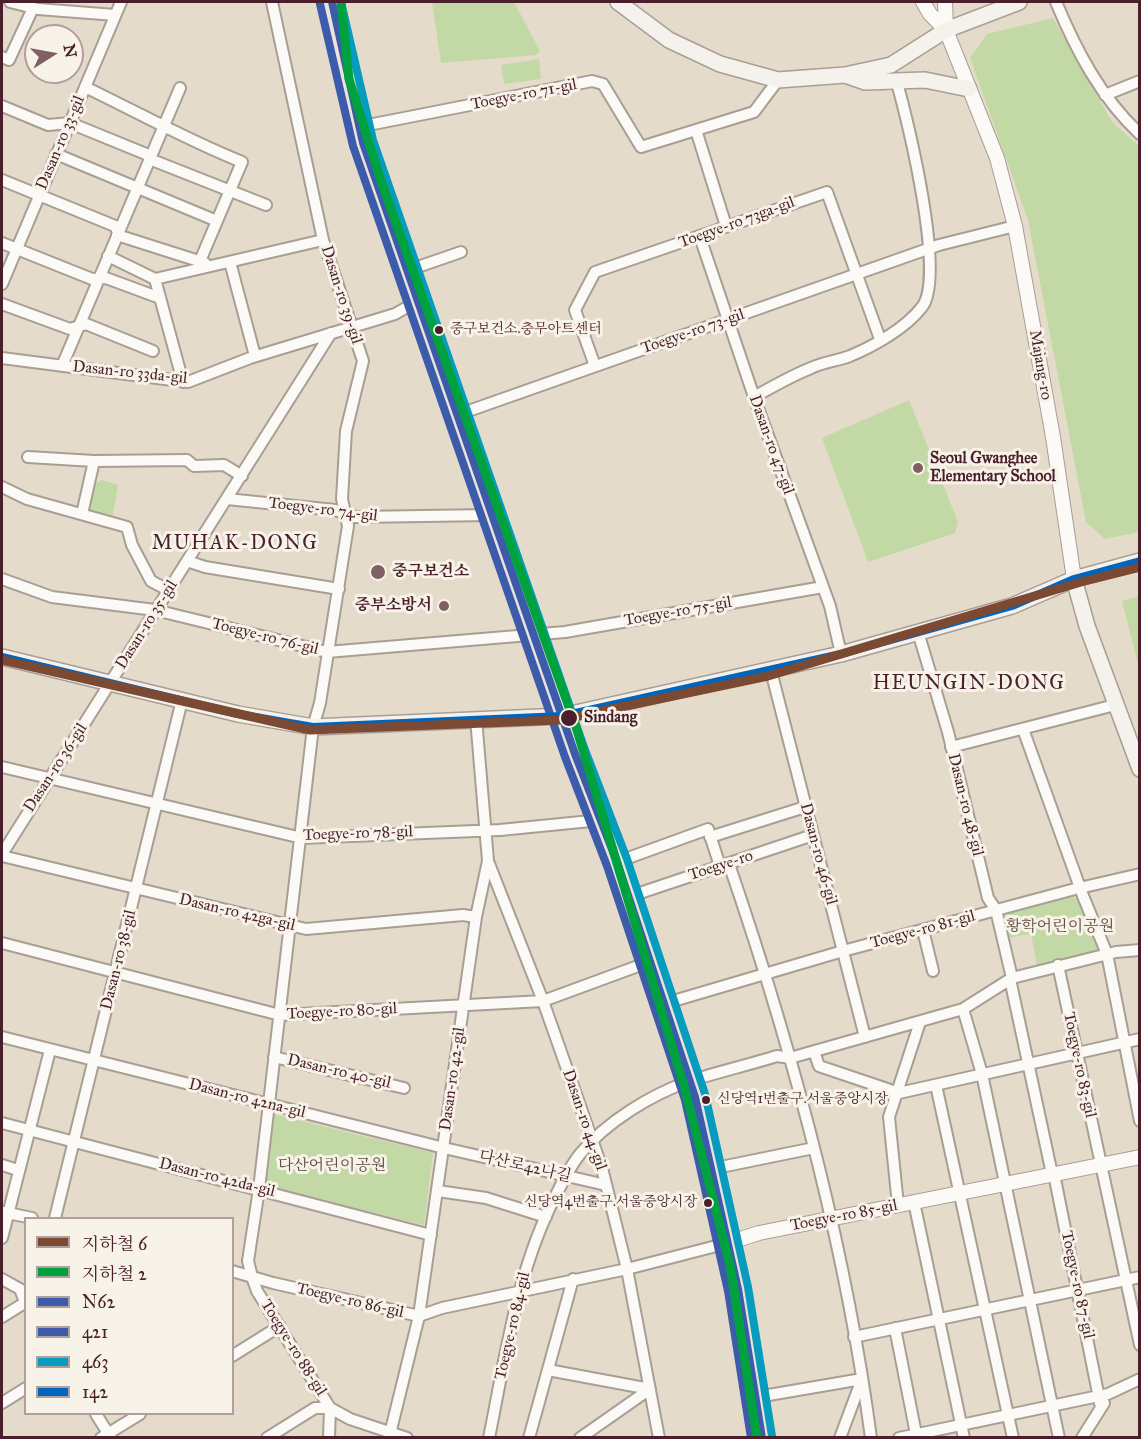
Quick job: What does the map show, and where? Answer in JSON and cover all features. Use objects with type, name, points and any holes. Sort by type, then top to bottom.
[{"type":"main road","points":[[331,2],[358,127],[416,302],[562,716],[617,862],[690,1081],[728,1243],[757,1397],[762,1437]]},
{"type":"main road","points":[[618,2],[669,40],[720,64],[777,80],[845,75],[891,65],[946,30],[1019,2]]},
{"type":"main road","points":[[845,75],[865,82],[897,83],[925,80],[969,89]]},
{"type":"main road","points":[[2,657],[238,714],[313,727],[562,716],[841,654],[1012,606],[1074,579],[1140,561]]},
{"type":"main road","name":"Majang-ro","points":[[1074,579],[1087,626],[1140,769]]},
{"type":"street","points":[[10,2],[33,8],[115,15]]},
{"type":"street","name":"Dasan-ro 33-gil","points":[[2,284],[121,2]]},
{"type":"street","name":"Dasan-ro 39-gil","points":[[272,2],[322,240],[363,361],[346,431],[342,499],[348,526],[320,703],[313,727]]},
{"type":"street","name":"Majang-ro","points":[[922,2],[946,30]]},
{"type":"street","name":"Majang-ro","points":[[945,2],[946,30],[997,158],[1014,226],[1053,437],[1074,579]]},
{"type":"street","points":[[1056,2],[1105,95],[1120,116],[1140,134]]},
{"type":"street","points":[[5,58],[33,8]]},
{"type":"street","name":"Toegye-ro 71-gil","points":[[358,127],[592,81],[603,84],[640,147],[754,112],[777,80]]},
{"type":"street","points":[[1105,95],[1140,81]]},
{"type":"street","points":[[754,397],[812,367],[850,356],[880,339],[923,306],[927,294],[929,248],[921,193],[897,83]]},
{"type":"street","points":[[85,87],[164,124],[209,149],[242,162],[200,261]]},
{"type":"street","points":[[62,366],[180,88]]},
{"type":"street","points":[[2,106],[48,125],[70,123],[266,206]]},
{"type":"street","points":[[696,130],[726,226]]},
{"type":"street","points":[[56,154],[217,221]]},
{"type":"street","points":[[2,180],[115,226],[118,233],[214,265]]},
{"type":"street","name":"Toegye-ro 73ga-gil","points":[[596,366],[575,310],[595,273],[826,192],[880,339]]},
{"type":"street","name":"Toegye-ro 73-gil","points":[[457,415],[929,248],[1014,226]]},
{"type":"street","name":"Dasan-ro 47-gil","points":[[700,237],[754,397],[823,587],[841,654]]},
{"type":"street","points":[[108,256],[155,279],[322,240]]},
{"type":"street","points":[[2,243],[92,279],[106,278],[160,298]]},
{"type":"street","points":[[406,271],[461,252]]},
{"type":"street","points":[[230,262],[255,356]]},
{"type":"street","points":[[155,279],[183,382]]},
{"type":"street","name":"Dasan-ro 33da-gil","points":[[2,358],[189,382],[255,356],[394,314],[416,302]]},
{"type":"street","points":[[2,304],[70,329],[86,324],[153,351]]},
{"type":"street","name":"Dasan-ro 35-gil","points":[[111,683],[331,333]]},
{"type":"street","points":[[28,457],[94,462],[187,460],[194,466],[224,465],[242,476]]},
{"type":"street","points":[[82,514],[94,462]]},
{"type":"street","points":[[2,487],[27,499],[127,527],[132,545],[151,580],[168,590]]},
{"type":"street","name":"Toegye-ro 74-gil","points":[[227,499],[335,510],[345,514],[368,517],[491,515]]},
{"type":"street","points":[[187,561],[205,567],[339,589]]},
{"type":"street","name":"Toegye-ro 76-gil","points":[[2,579],[52,597],[155,610],[327,652],[533,634]]},
{"type":"street","name":"Toegye-ro 75-gil","points":[[533,634],[565,632],[823,587]]},
{"type":"street","name":"Dasan-ro 48-gil","points":[[918,632],[951,747],[988,898],[996,910],[1011,978]]},
{"type":"street","name":"Dasan-ro 46-gil","points":[[771,671],[865,1037]]},
{"type":"street","name":"Dasan-ro 36-gil","points":[[2,855],[111,683]]},
{"type":"street","name":"Dasan-ro 38-gil","points":[[55,1217],[182,700]]},
{"type":"street","points":[[951,747],[1115,705]]},
{"type":"street","name":"Dasan-ro 42-gil","points":[[389,1435],[419,1316],[476,917],[488,861],[476,718]]},
{"type":"street","name":"Dasan-ro 40-gil","points":[[252,1277],[248,1261],[302,838],[313,727]]},
{"type":"street","points":[[1023,729],[1080,888],[1107,954],[1140,1120]]},
{"type":"street","name":"Toegye-ro 78-gil","points":[[2,767],[302,838],[484,829],[601,820]]},
{"type":"street","name":"Toegye-ro","points":[[617,862],[709,833],[805,807]]},
{"type":"street","points":[[709,833],[725,865],[766,972],[833,1218],[871,1437]]},
{"type":"street","name":"Toegye-ro","points":[[628,897],[813,835]]},
{"type":"street","name":"Dasan-ro 42ga-gil","points":[[2,855],[290,927],[306,929],[463,915],[476,917]]},
{"type":"street","name":"Dasan-ro 44-gil","points":[[488,861],[543,1000],[606,1185],[627,1269],[659,1437]]},
{"type":"street","name":"Toegye-ro 81-gil","points":[[663,1004],[843,951],[1140,874]]},
{"type":"street","points":[[923,930],[933,971]]},
{"type":"street","name":"Toegye-ro 80-gil","points":[[2,943],[280,1015],[543,1000],[649,962]]},
{"type":"street","points":[[690,1081],[777,1056],[790,1058],[963,1009],[1011,978],[1107,954],[1140,950]]},
{"type":"street","name":"Toegye-ro 83-gil","points":[[1058,965],[1100,1165]]},
{"type":"street","points":[[1011,978],[1053,1174]]},
{"type":"street","points":[[963,1009],[982,1074],[1059,1437]]},
{"type":"street","points":[[898,1205],[890,1117],[920,1022]]},
{"type":"street","name":"Dasan-ro 42na-gil","points":[[2,1037],[444,1148]]},
{"type":"street","points":[[814,1051],[819,1066],[898,1093],[1140,1040]]},
{"type":"street","points":[[2,1238],[5,1212],[30,1130],[50,1050]]},
{"type":"street","name":"Dasan-ro 40-gil","points":[[274,1057],[404,1088]]},
{"type":"street","name":"Toegye-ro 84-gil","points":[[489,1437],[519,1291],[530,1253],[565,1178],[580,1154],[592,1141],[632,1112],[690,1081]]},
{"type":"street","points":[[936,1085],[1013,1437]]},
{"type":"street","name":"Dasan-ro 42da-gil","points":[[2,1123],[431,1235]]},
{"type":"street","name":"다산로42나길","points":[[444,1148],[565,1178],[606,1185]]},
{"type":"street","points":[[711,1169],[814,1148]]},
{"type":"street","name":"Toegye-ro 85-gil","points":[[728,1243],[759,1233],[1140,1158]]},
{"type":"street","points":[[2,1165],[18,1170]]},
{"type":"street","points":[[1100,1165],[1140,1345]]},
{"type":"street","name":"Toegye-ro 87-gil","points":[[1053,1174],[1104,1395],[1101,1408],[1082,1437]]},
{"type":"street","points":[[438,1191],[486,1198],[546,1217]]},
{"type":"street","points":[[914,1202],[964,1437]]},
{"type":"street","points":[[5,1212],[28,1217]]},
{"type":"street","name":"Toegye-ro 86-gil","points":[[234,1272],[419,1316],[442,1308],[627,1269],[728,1243]]},
{"type":"street","name":"Toegye-ro 88-gil","points":[[252,1277],[257,1291],[330,1408],[389,1435],[407,1437]]},
{"type":"street","points":[[854,1337],[1140,1277]]},
{"type":"street","points":[[2,1279],[20,1289],[24,1298]]},
{"type":"street","points":[[529,1437],[573,1279]]},
{"type":"street","points":[[2,1317],[24,1303]]},
{"type":"street","points":[[234,1355],[280,1326]]},
{"type":"street","points":[[895,1328],[918,1436]]},
{"type":"street","points":[[548,1370],[651,1389]]},
{"type":"street","points":[[757,1397],[862,1379]]},
{"type":"street","points":[[840,1437],[862,1379]]},
{"type":"street","points":[[899,1437],[918,1436],[1052,1404],[1104,1395],[1140,1379]]},
{"type":"street","points":[[2,1403],[24,1389]]},
{"type":"street","points":[[580,1437],[651,1389]]},
{"type":"street","points":[[267,1437],[315,1408],[330,1408],[328,1437]]},
{"type":"street","points":[[97,1415],[107,1436],[137,1415]]},
{"type":"green space","points":[[432,2],[514,2],[540,51],[536,55],[441,63]]},
{"type":"green space","points":[[1053,18],[1112,122],[1139,146],[1139,532],[1105,539],[1086,522],[1028,220],[970,58],[987,34]]},
{"type":"green space","points":[[539,59],[541,79],[504,84],[501,65]]},
{"type":"green space","points":[[909,400],[958,522],[955,533],[868,562],[822,438]]},
{"type":"green space","points":[[102,480],[118,485],[112,520],[85,512],[90,486]]},
{"type":"green space","points":[[1140,596],[1139,668],[1122,601]]},
{"type":"green space","name":"황학어린이공원","points":[[1070,895],[1082,902],[1101,950],[1037,965],[1031,934],[1007,938],[1004,922],[1011,908]]},
{"type":"green space","name":"다산어린이공원","points":[[273,1114],[433,1153],[424,1225],[265,1186]]},
{"type":"metro line","name":"2","points":[[341,2],[349,79],[380,178],[576,727],[684,1086],[730,1265],[757,1438]]},
{"type":"metro line","name":"6","points":[[2,660],[310,730],[559,720],[768,676],[1081,582],[1140,567]]},
{"type":"transit line","name":"N62","points":[[332,2],[363,143],[575,754],[617,862],[695,1097],[738,1289],[762,1438]]},
{"type":"transit line","name":"463","points":[[341,2],[373,140],[585,750],[627,859],[705,1094],[748,1287],[772,1436]]},
{"type":"transit line","name":"421","points":[[320,4],[353,146],[565,757],[607,866],[685,1100],[728,1291],[751,1438]]},
{"type":"transit line","name":"142","points":[[2,657],[238,714],[313,727],[562,716],[841,654],[1012,606],[1074,579],[1140,561]]},
{"type":"place","name":"중구보건소.충무아트센터","points":[[439,330]]},
{"type":"place","name":"Seoul Gwanghee Elementary School","points":[[918,468]]},
{"type":"place","name":"중구보건소","points":[[378,572]]},
{"type":"place","name":"중부소방서","points":[[444,606]]},
{"type":"place","name":"Sindang","points":[[569,718]]},
{"type":"place","name":"신당역1번출구.서울중앙시장","points":[[706,1100]]},
{"type":"place","name":"신당역4번출구.서울중앙시장","points":[[708,1203]]},
{"type":"district","name":"MUHAK-DONG","points":[[235,544]]},
{"type":"district","name":"HEUNGIN-DONG","points":[[969,684]]}]
